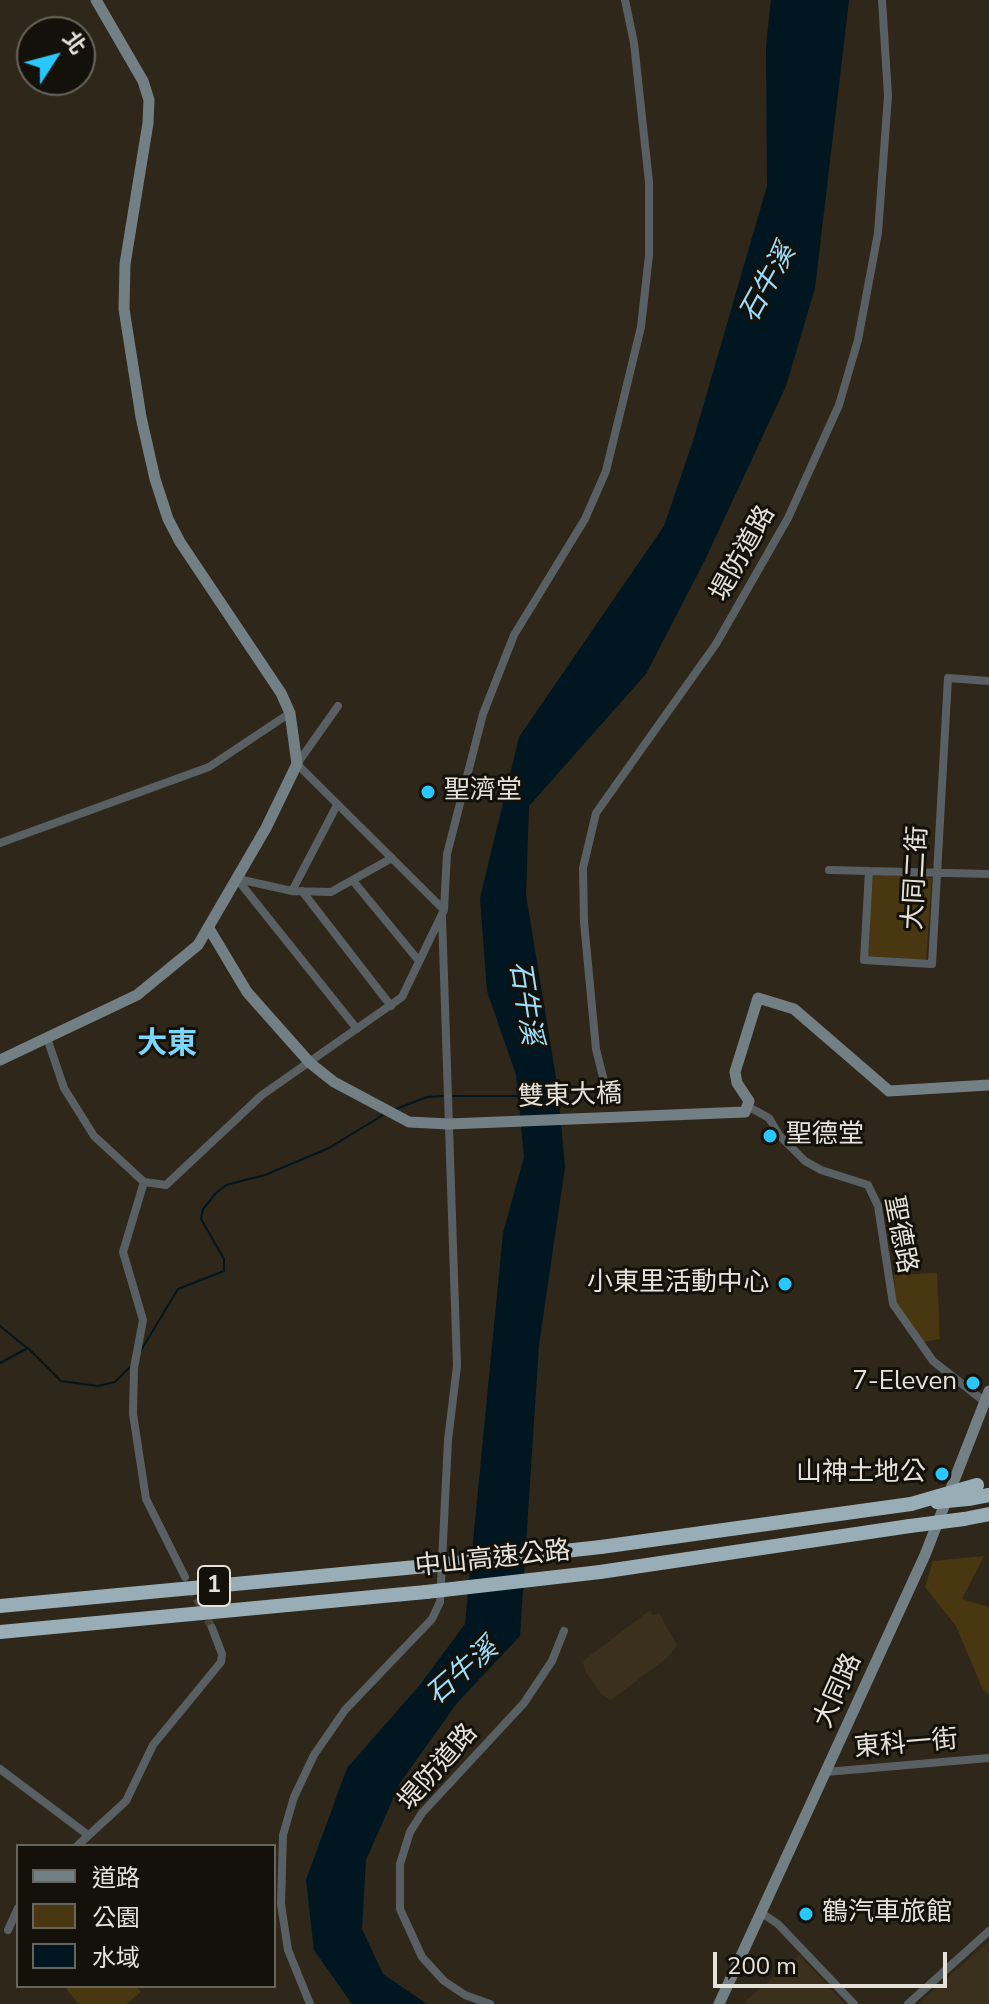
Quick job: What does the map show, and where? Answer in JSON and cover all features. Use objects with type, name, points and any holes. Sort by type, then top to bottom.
[{"type":"highway","name":"中山高速公路","points":[[0,1606],[601,1547],[911,1504],[968,1499],[985,1488]]},
{"type":"highway","points":[[911,1504],[985,1488]]},
{"type":"highway","name":"中山高速公路","points":[[0,1632],[426,1592],[600,1572],[989,1516]]},
{"type":"street","points":[[96,0],[143,81],[149,100],[125,264],[124,309],[141,417],[158,491],[180,542],[272,677],[290,713],[297,764],[443,913]]},
{"type":"street","points":[[310,2004],[288,1950],[281,1904],[283,1835],[294,1797],[314,1755],[345,1710],[432,1619],[440,1602],[448,1440],[457,1366],[443,913],[447,854],[483,714],[514,635],[585,519],[606,471],[625,404],[641,327],[649,255],[649,182],[634,43],[625,0]]},
{"type":"street","name":"堤防道路","points":[[605,1085],[596,1049],[584,922],[583,868],[596,813],[716,644],[788,518],[839,405],[858,340],[878,233],[888,96],[882,0]]},
{"type":"street","name":"大同二街","points":[[869,871],[864,960],[932,964],[948,678],[989,681]]},
{"type":"street","points":[[0,1060],[148,988],[198,945],[210,930],[297,764],[338,706]]},
{"type":"street","points":[[0,843],[209,767],[290,713]]},
{"type":"street","points":[[297,891],[337,805]]},
{"type":"street","points":[[237,879],[297,891],[331,892],[354,882],[392,858]]},
{"type":"street","points":[[829,870],[989,874]]},
{"type":"street","points":[[237,879],[357,1029]]},
{"type":"street","points":[[354,882],[419,961]]},
{"type":"street","points":[[297,891],[391,1006]]},
{"type":"street","points":[[47,1038],[64,1088],[94,1136],[144,1182],[166,1185],[222,1130],[391,1006],[407,990],[443,913]]},
{"type":"street","name":"雙東大橋","points":[[210,930],[247,992],[310,1063],[334,1082],[409,1122],[449,1124],[739,1114],[749,1107]]},
{"type":"street","points":[[749,1107],[735,1072],[758,998],[794,1009],[889,1091],[989,1085]]},
{"type":"street","name":"聖德路","points":[[749,1107],[769,1118],[779,1135],[805,1161],[821,1170],[868,1185],[878,1206],[893,1304],[933,1361],[987,1397]]},
{"type":"street","points":[[144,1182],[123,1243],[143,1320],[134,1368],[133,1414],[146,1499],[185,1577]]},
{"type":"street","name":"大同路","points":[[719,2004],[925,1555],[987,1397]]},
{"type":"street","points":[[79,1844],[126,1801],[153,1745],[221,1662],[222,1654],[212,1628]]},
{"type":"street","name":"堤防道路","points":[[490,2004],[465,1995],[444,1981],[422,1957],[400,1909],[400,1864],[410,1832],[422,1813],[524,1703],[552,1661],[564,1631]]},
{"type":"street","name":"東科一街","points":[[826,1772],[989,1758]]},
{"type":"street","points":[[0,1769],[88,1835]]},
{"type":"street","points":[[8,1930],[16,1912]]},
{"type":"street","points":[[760,1912],[778,1924],[854,2004]]},
{"type":"street","points":[[908,2004],[988,1935]]},
{"type":"shaded area","points":[[650,1610],[653,1615],[659,1613],[677,1645],[667,1658],[611,1700],[600,1693],[585,1671],[583,1661]]},
{"type":"shaded area","points":[[989,1941],[989,2004],[918,2004]]},
{"type":"shaded area","points":[[799,1955],[845,2004],[742,2004]]},
{"type":"green space","points":[[873,874],[932,878],[926,960],[867,956]]},
{"type":"green space","points":[[937,1273],[940,1339],[922,1342],[896,1302],[894,1275]]},
{"type":"green space","points":[[984,1556],[962,1599],[989,1607],[989,1695],[983,1690],[956,1626],[925,1587],[933,1561]]},
{"type":"green space","points":[[138,1988],[141,1992],[126,2004],[79,2004],[66,1989]]},
{"type":"water","name":"石牛溪","points":[[771,0],[849,0],[815,288],[786,386],[705,560],[646,674],[529,806],[526,895],[558,1090],[565,1167],[539,1345],[520,1636],[457,1703],[400,1783],[366,1860],[362,1929],[383,1974],[427,2004],[352,2004],[314,1950],[306,1880],[347,1768],[419,1686],[465,1624],[503,1233],[524,1157],[516,1075],[487,991],[480,898],[519,737],[664,526],[693,441],[767,186],[766,46]]},
{"type":"waterway","points":[[396,1109],[427,1097],[443,1096]]},
{"type":"waterway","points":[[450,1096],[519,1096]]},
{"type":"waterway","points":[[140,1352],[178,1289],[224,1271],[224,1259],[201,1219],[203,1209],[216,1193],[226,1185],[265,1175],[329,1148],[383,1115]]},
{"type":"waterway","points":[[0,1326],[27,1348]]},
{"type":"waterway","points":[[0,1363],[28,1348],[61,1381],[98,1386],[115,1382],[130,1367]]},
{"type":"tunnel","points":[[191,1588],[212,1628]]},
{"type":"place","name":"聖濟堂","points":[[428,792]]},
{"type":"place","name":"聖德堂","points":[[770,1136]]},
{"type":"place","name":"小東里活動中心","points":[[785,1284]]},
{"type":"place","name":"7-Eleven","points":[[973,1383]]},
{"type":"place","name":"山神土地公","points":[[942,1474]]},
{"type":"place","name":"鶴汽車旅館","points":[[806,1914]]},
{"type":"district","name":"大東","points":[[167,1046]]}]
